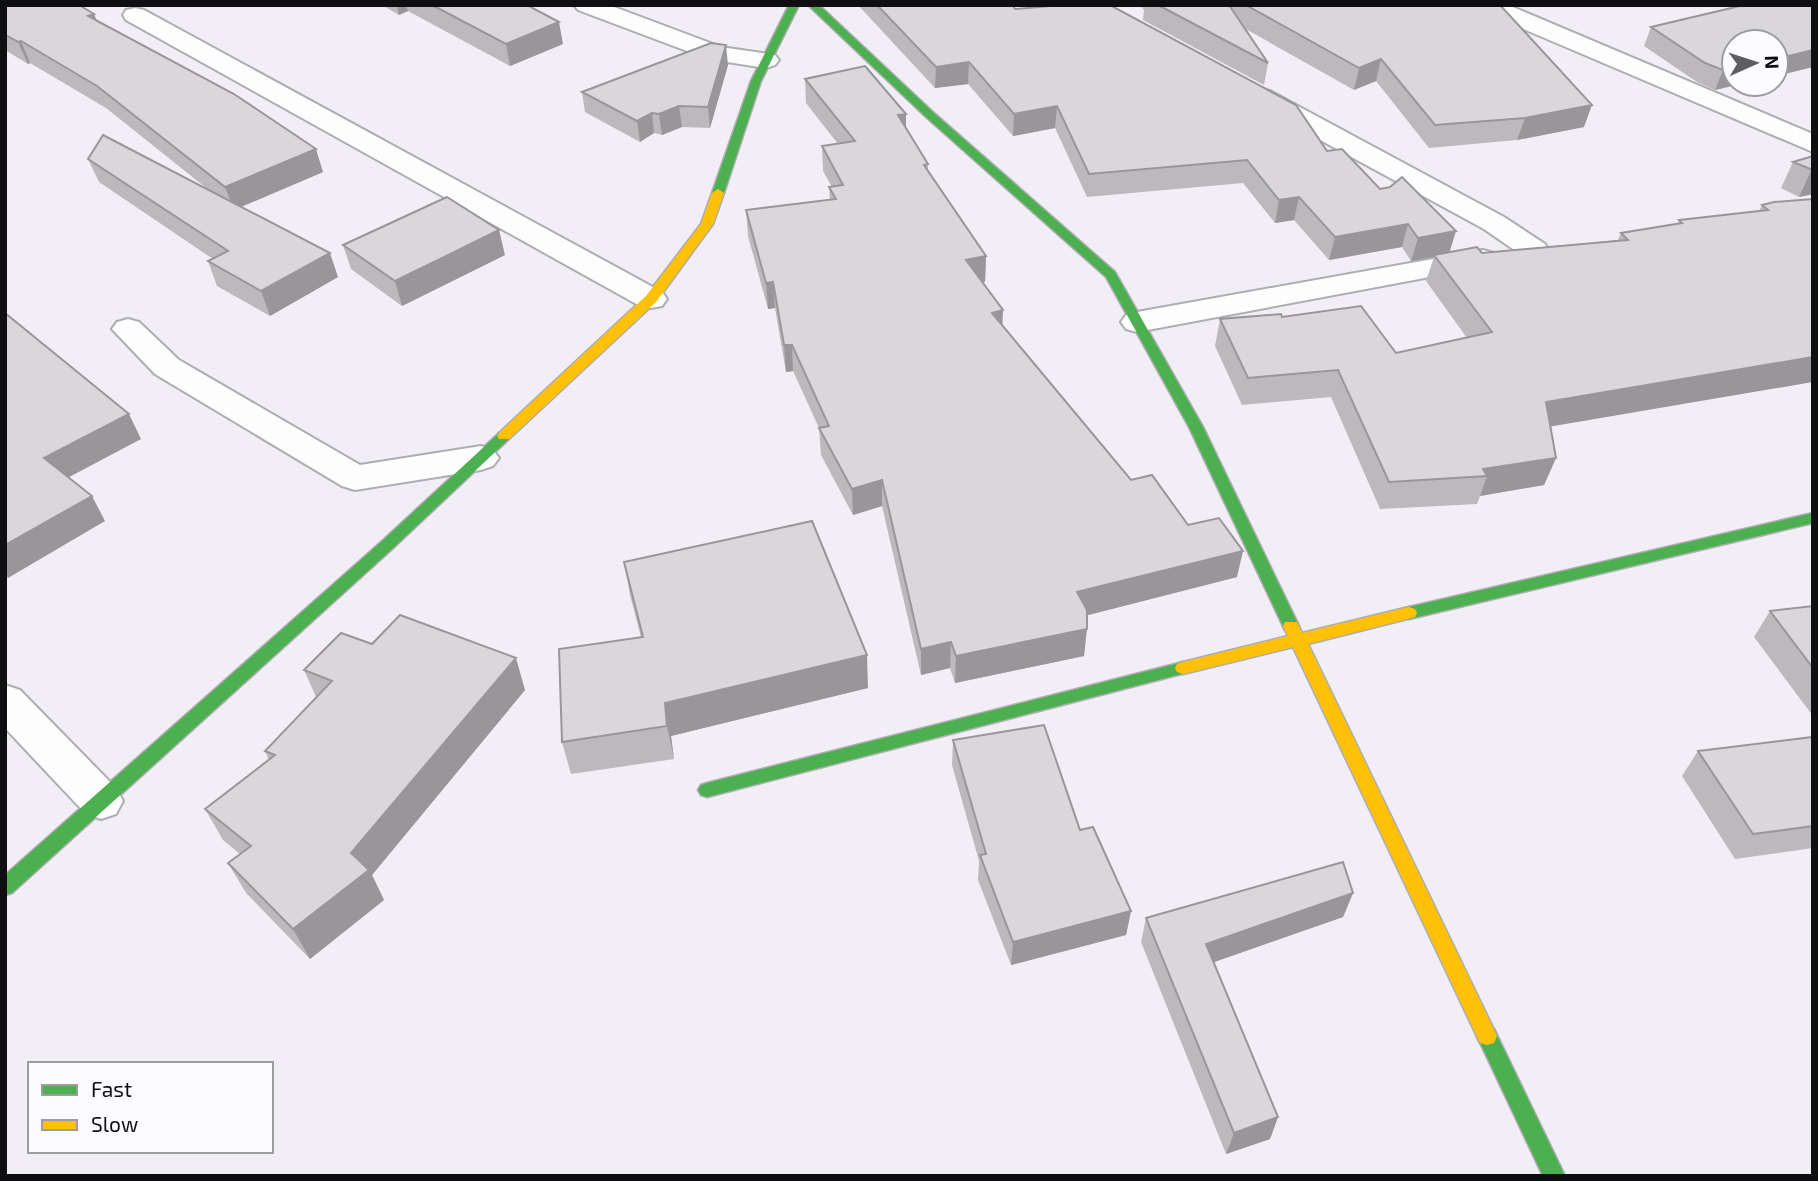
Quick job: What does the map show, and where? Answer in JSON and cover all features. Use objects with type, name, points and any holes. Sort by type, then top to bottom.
[{"type":"street","points":[[586,5],[717,54],[766,60]]},
{"type":"street","points":[[5,887],[481,458],[651,299],[707,224],[756,81],[794,5]]},
{"type":"street","points":[[813,5],[931,116],[1111,275],[1196,427],[1554,1176]]},
{"type":"street","points":[[1498,6],[1813,144]]},
{"type":"street","points":[[135,15],[651,299]]},
{"type":"street","points":[[1137,322],[1547,248],[1494,223],[1238,84]]},
{"type":"street","points":[[128,329],[167,367],[355,478],[481,458]]},
{"type":"street","points":[[707,790],[1297,639],[1813,518]]},
{"type":"street","points":[[5,701],[101,801]]},
{"type":"building","points":[[5,5],[79,5],[94,14],[88,16],[234,94],[316,149],[225,187],[97,86],[21,41],[5,35]]},
{"type":"building","points":[[432,5],[527,5],[559,22],[506,44]]},
{"type":"building","points":[[877,5],[1013,5],[1015,9],[1110,5],[1296,105],[1327,151],[1342,149],[1380,189],[1390,187],[1402,177],[1456,231],[1418,238],[1408,224],[1335,237],[1299,197],[1279,200],[1247,160],[1089,174],[1057,106],[1014,114],[969,62],[936,67]]},
{"type":"building","points":[[1158,5],[1229,5],[1268,63]]},
{"type":"building","points":[[1246,5],[1500,5],[1592,105],[1525,118],[1435,125],[1381,59],[1359,68]]},
{"type":"building","points":[[1744,5],[1813,5],[1813,50],[1790,56],[1790,28],[1720,28],[1720,69],[1705,63],[1651,27]]},
{"type":"building","points":[[711,43],[726,45],[708,107],[679,106],[659,114],[652,113],[637,121],[582,92]]},
{"type":"building","points":[[865,66],[906,114],[898,115],[928,164],[924,165],[986,256],[966,260],[1003,310],[992,313],[1131,480],[1152,475],[1188,525],[1219,518],[1243,551],[1077,592],[1087,610],[1087,629],[956,656],[951,642],[921,649],[882,480],[852,489],[819,428],[829,426],[792,345],[784,345],[773,282],[766,283],[746,210],[836,199],[829,187],[843,185],[822,146],[855,141],[805,79]]},
{"type":"building","points":[[103,135],[330,253],[261,291],[208,261],[228,251],[88,159]]},
{"type":"building","points":[[1813,156],[1813,170],[1793,162]]},
{"type":"building","points":[[447,197],[499,230],[395,281],[343,245]]},
{"type":"building","points":[[1813,199],[1813,357],[1546,402],[1556,458],[1483,469],[1487,476],[1389,482],[1338,370],[1248,378],[1220,319],[1281,314],[1282,317],[1361,306],[1396,353],[1492,332],[1434,255],[1477,247],[1482,253],[1628,240],[1621,233],[1682,223],[1679,220],[1768,210],[1762,205],[1774,202]]},
{"type":"building","points":[[5,313],[129,414],[44,458],[92,496],[5,545]]},
{"type":"building","points":[[812,521],[867,655],[665,703],[667,726],[562,742],[559,649],[643,637],[624,562]]},
{"type":"building","points":[[1813,606],[1813,668],[1770,611]]},
{"type":"building","points":[[400,615],[516,658],[351,853],[369,870],[293,929],[228,863],[251,846],[205,809],[275,755],[265,751],[332,681],[304,670],[341,633],[372,644]]},
{"type":"building","points":[[1044,725],[1080,830],[1093,827],[1131,911],[1013,942],[980,855],[986,854],[953,740]]},
{"type":"building","points":[[1813,737],[1813,826],[1753,834],[1698,751]]},
{"type":"building","points":[[1343,862],[1353,893],[1206,944],[1278,1117],[1234,1133],[1146,918]]},
{"type":"traffic: fast","points":[[718,193],[756,81],[794,5]]},
{"type":"traffic: fast","points":[[813,5],[931,116],[1111,275],[1196,427],[1291,626]]},
{"type":"traffic: fast","points":[[5,887],[386,546],[504,436]]},
{"type":"traffic: fast","points":[[1409,613],[1813,518]]},
{"type":"traffic: fast","points":[[707,790],[1183,668]]},
{"type":"traffic: fast","points":[[1487,1036],[1554,1176]]},
{"type":"traffic: slow","points":[[504,436],[651,299],[707,224],[718,193]]},
{"type":"traffic: slow","points":[[1183,668],[1409,613]]},
{"type":"traffic: slow","points":[[1291,626],[1487,1036]]}]
